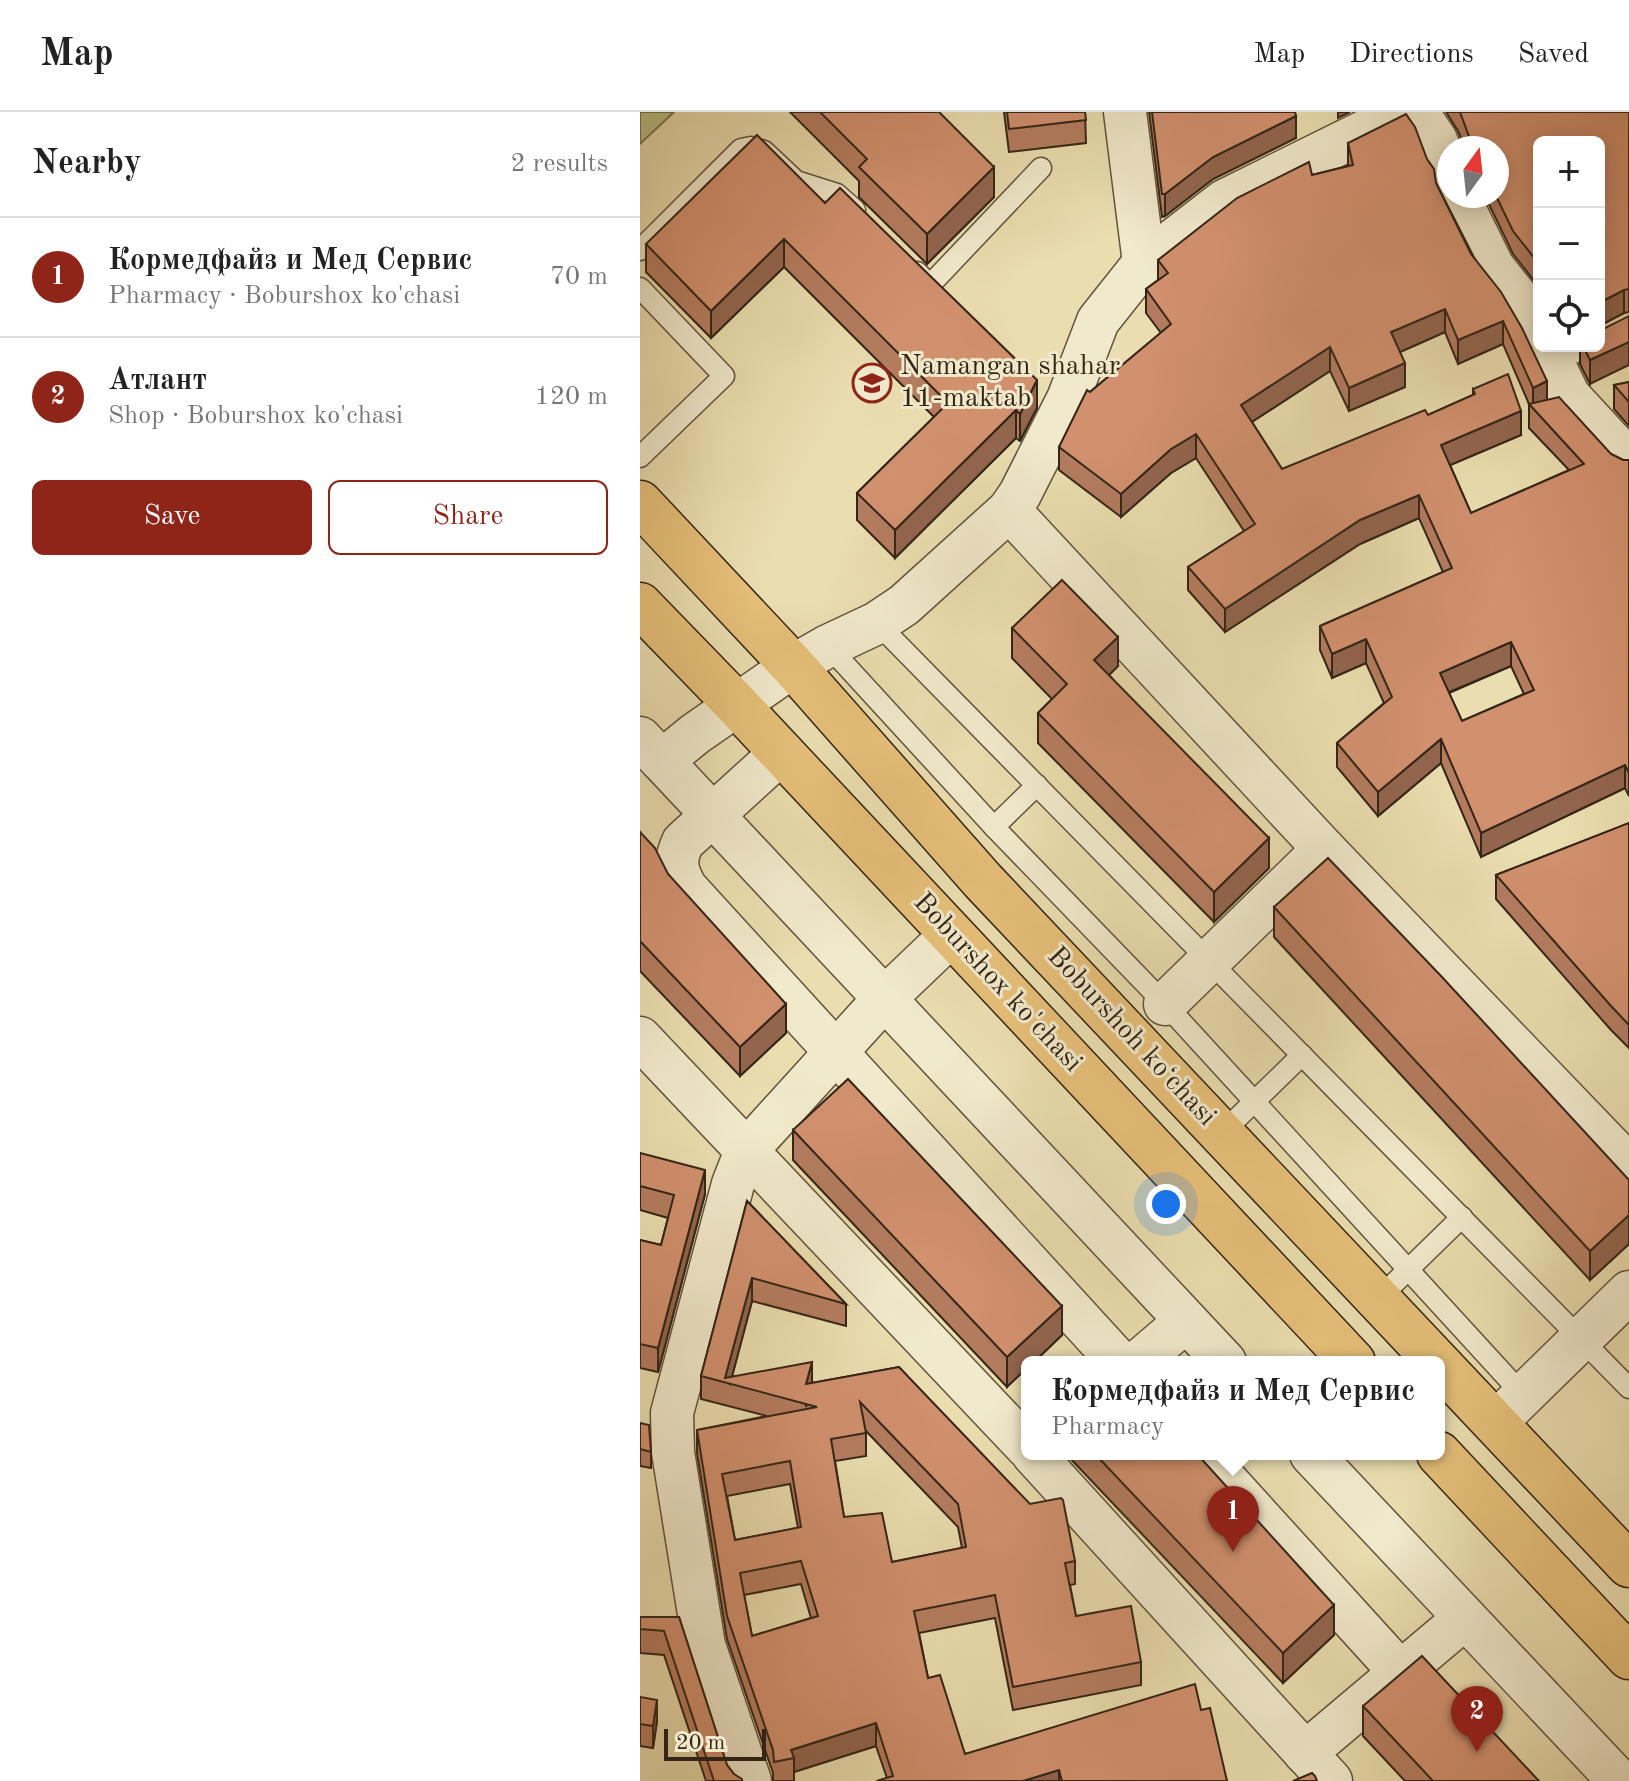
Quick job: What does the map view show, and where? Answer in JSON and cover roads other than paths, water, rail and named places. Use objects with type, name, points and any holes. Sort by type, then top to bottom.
[{"type":"main road","name":"Boburshoh koʻchasi","points":[[640,503],[810,656],[983,881],[1222,1133],[1394,1284],[1510,1408],[1628,1561]]},
{"type":"main road","name":"Boburshox ko'chasi","points":[[640,605],[782,752],[1347,1356]]},
{"type":"main road","points":[[1445,1460],[1629,1657]]},
{"type":"street","points":[[1125,112],[1144,263]]},
{"type":"street","points":[[1219,1356],[651,749],[695,734],[810,656],[877,623],[904,605],[1009,510],[1068,399],[1098,321],[1144,263],[1224,201],[1404,112]]},
{"type":"street","points":[[1417,112],[1437,143]]},
{"type":"street","points":[[1464,208],[1493,267],[1533,318]]},
{"type":"street","points":[[1557,352],[1569,396],[1629,461]]},
{"type":"street","points":[[1009,510],[1324,849],[1629,1166]]},
{"type":"street","points":[[782,752],[683,842],[676,856],[676,872],[686,888],[1114,1356]]},
{"type":"street","points":[[1165,1004],[1324,849]]},
{"type":"street","points":[[750,1781],[704,1645],[673,1452],[672,1413],[733,1184],[746,1151],[885,998],[952,934]]},
{"type":"street","points":[[640,1038],[1021,1441]]},
{"type":"street","points":[[1510,1408],[1629,1292]]},
{"type":"street","points":[[1145,1356],[1186,1321]]},
{"type":"street","points":[[1038,1460],[1318,1767],[1400,1672],[1465,1618]]},
{"type":"street","points":[[1207,1460],[1400,1672]]},
{"type":"street","points":[[1317,1460],[1619,1781]]},
{"type":"street","points":[[655,1617],[699,1617]]},
{"type":"lane","points":[[640,250],[741,149],[751,147],[764,151],[796,181],[837,194],[864,219]]},
{"type":"lane","points":[[908,263],[930,285],[1041,168]]},
{"type":"lane","points":[[640,288],[724,376],[640,457]]},
{"type":"lane","points":[[877,623],[1629,1388]]},
{"type":"lane","points":[[810,656],[994,827],[1165,1004],[1254,1102],[1394,1284],[1462,1217]]},
{"type":"lane","points":[[994,827],[1037,785]]},
{"type":"lane","points":[[1222,1133],[1302,1055]]},
{"type":"place","name":"Namangan shahar 11-maktab","points":[[872,383]]},
{"type":"place","name":"Кормедфайз и Мед Сервис","points":[[1233,1552]]},
{"type":"place","name":"Атлант","points":[[1477,1752]]}]
